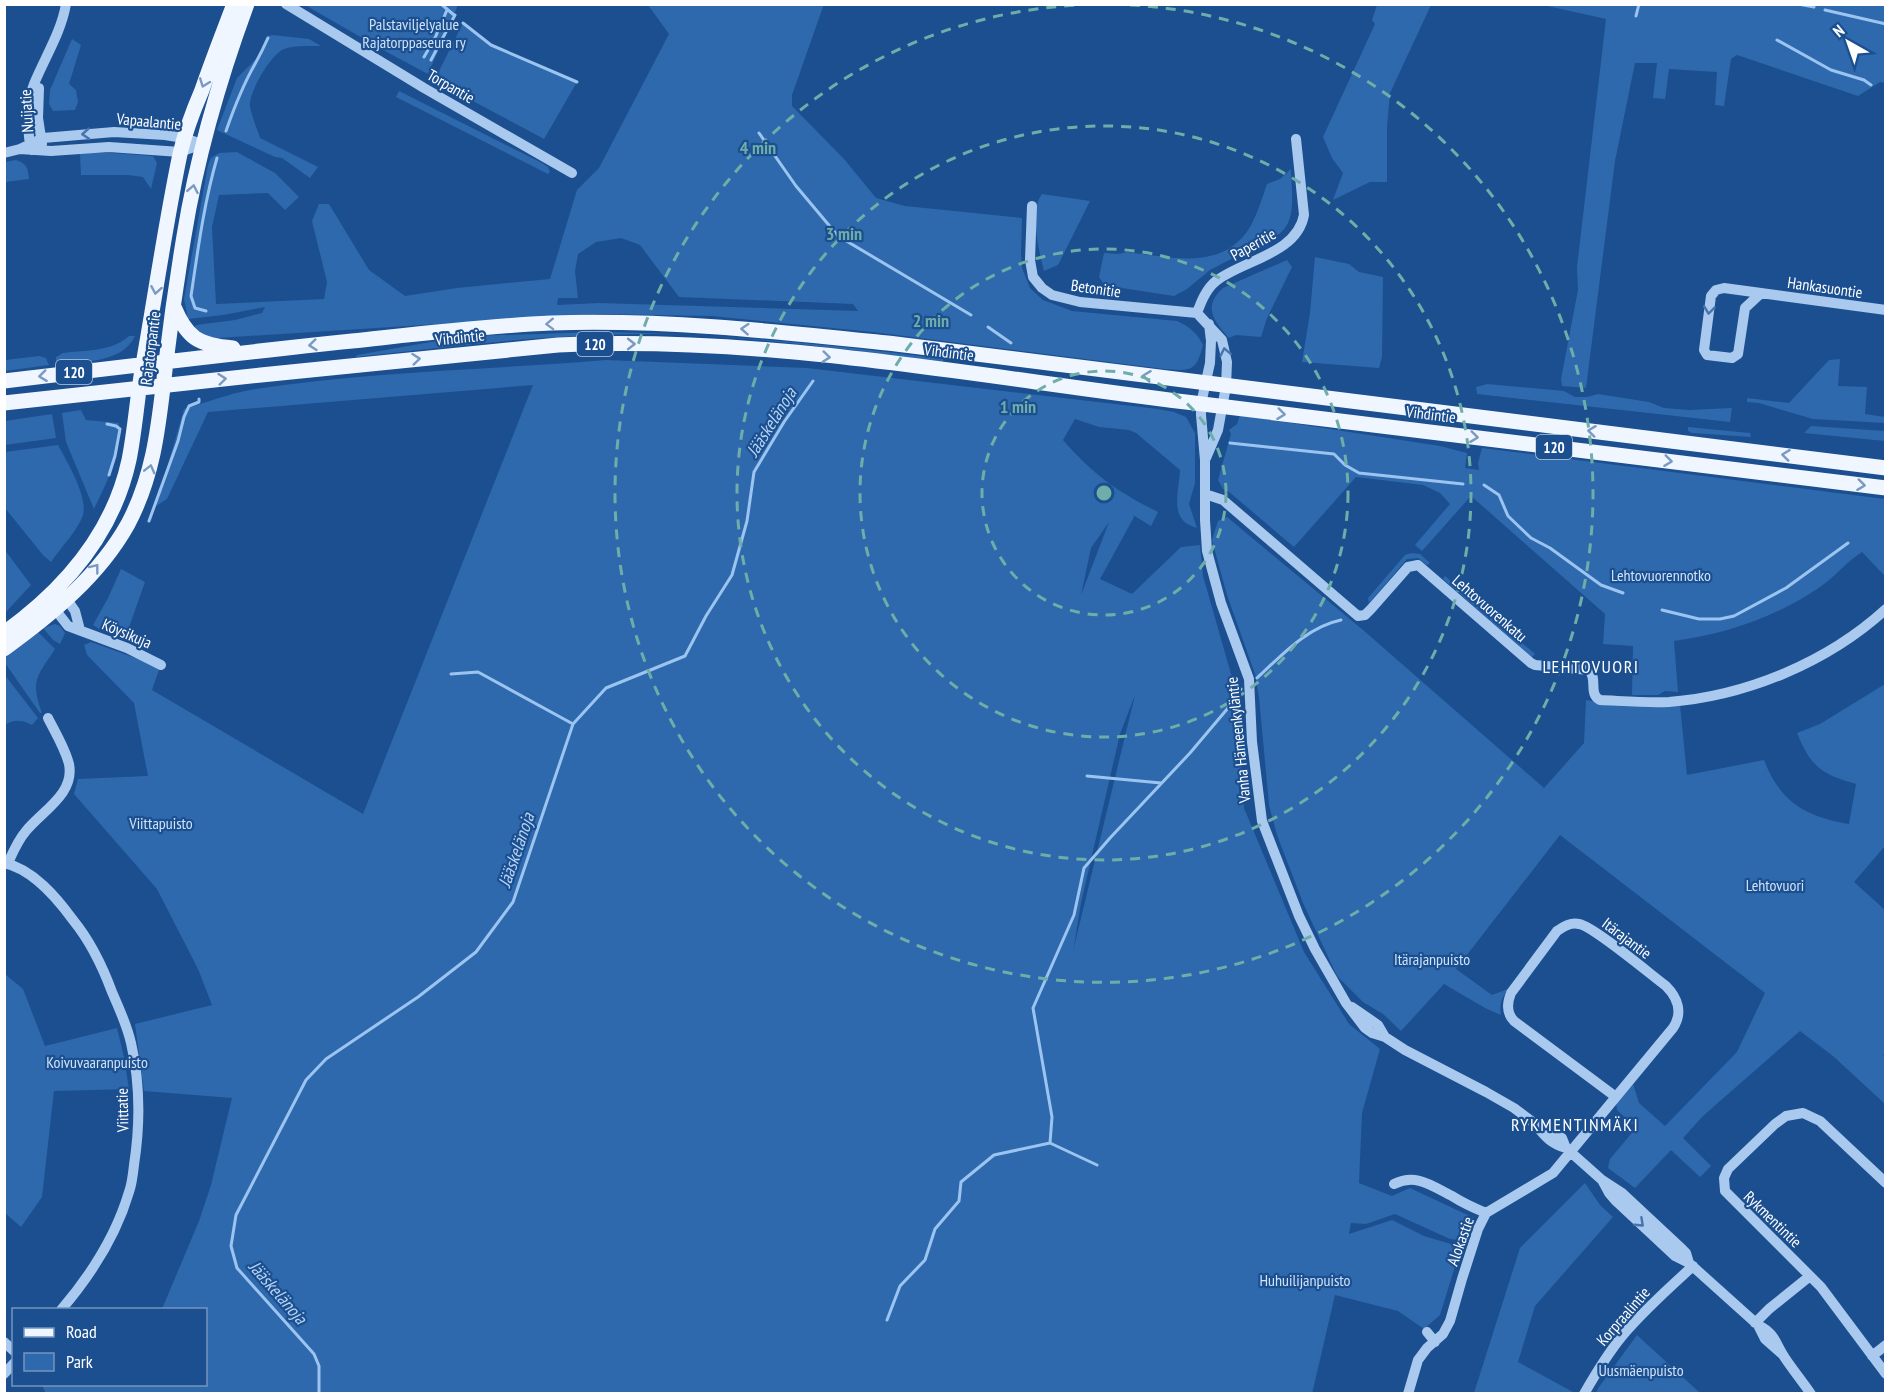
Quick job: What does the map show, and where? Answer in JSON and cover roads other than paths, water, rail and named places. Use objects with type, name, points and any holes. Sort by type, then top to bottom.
[{"type":"main road","name":"Rajatorpantie","points":[[4,649],[57,599],[110,513],[128,463],[138,390],[182,145],[234,4]]},
{"type":"main road","name":"Rajatorpantie","points":[[4,633],[85,582],[117,540],[147,481],[159,432],[166,362],[184,234],[202,144],[211,107],[247,4]]},
{"type":"main road","points":[[174,307],[185,330],[198,340],[219,347],[261,351]]},
{"type":"main road","name":"Vihdintie","points":[[4,381],[261,351],[497,327],[551,323],[651,323],[780,332],[896,344],[1886,468]]},
{"type":"main road","name":"Vihdintie","points":[[4,404],[518,349],[599,343],[655,344],[779,352],[890,363],[1222,407],[1886,488]]},
{"type":"street","name":"Nuijatie","points":[[30,149],[28,121],[33,86],[61,24],[66,4]]},
{"type":"street","name":"Torpantie","points":[[286,4],[424,88],[572,173]]},
{"type":"street","name":"Nuijatie","points":[[30,149],[43,138],[38,102],[41,70]]},
{"type":"street","name":"Vapaalantie","points":[[43,138],[114,132],[145,133],[182,145]]},
{"type":"street","name":"Paperitie","points":[[1197,313],[1204,297],[1216,281],[1276,250],[1292,239],[1302,224],[1304,215],[1296,139]]},
{"type":"street","name":"Vapaalantie","points":[[4,153],[30,149],[202,144]]},
{"type":"street","name":"Betonitie","points":[[1032,206],[1030,260],[1033,277],[1052,295],[1080,302],[1197,313]]},
{"type":"street","name":"Hankasuontie","points":[[1760,294],[1745,308],[1738,354],[1730,358],[1707,355],[1704,350],[1711,296],[1716,290],[1724,288],[1886,310]]},
{"type":"street","points":[[1197,313],[1222,340],[1227,362],[1226,386]]},
{"type":"street","points":[[1205,383],[1210,363],[1209,324]]},
{"type":"street","name":"Vanha Hämeenkyläntie","points":[[1205,383],[1201,415],[1205,460],[1207,551],[1221,603],[1249,679],[1252,742],[1262,821],[1299,916],[1324,967],[1346,1003],[1365,1028],[1514,1108],[1534,1123],[1551,1142],[1568,1150],[1602,1180],[1609,1193],[1679,1259],[1691,1265],[1771,1334],[1811,1394]]},
{"type":"street","name":"Vanha Hämeenkyläntie","points":[[1205,460],[1218,430],[1226,386]]},
{"type":"street","name":"Lehtovuorenkatu","points":[[1205,494],[1223,500],[1358,616],[1365,615],[1408,567],[1418,565],[1531,663],[1589,670],[1594,677],[1593,693],[1595,698],[1600,700],[1648,702],[1686,700],[1708,697],[1758,682],[1812,660],[1834,648],[1886,609]]},
{"type":"street","name":"Köysikuja","points":[[57,599],[68,626],[127,648],[161,664]]},
{"type":"street","name":"Köysikuja","points":[[57,599],[78,619],[81,630]]},
{"type":"street","points":[[6,863],[26,831],[64,793],[68,784],[69,765],[48,718]]},
{"type":"street","name":"Viittatie","points":[[6,863],[20,868],[34,878],[54,897],[88,938],[102,965],[123,1020],[134,1060],[138,1129],[130,1192],[104,1250],[81,1286],[63,1308]]},
{"type":"street","name":"Itärajantie","points":[[1568,1150],[1616,1097],[1673,1028],[1678,1015],[1676,1000],[1666,986],[1594,931],[1579,924],[1565,926],[1557,931],[1511,993],[1507,1005],[1509,1014],[1514,1021],[1616,1097]]},
{"type":"street","name":"Rykmentintie","points":[[1810,1276],[1725,1191],[1724,1178],[1728,1169],[1775,1124],[1786,1116],[1803,1113],[1820,1121],[1886,1183]]},
{"type":"street","name":"Alokastie","points":[[1408,1394],[1418,1360],[1443,1334],[1450,1321],[1462,1279],[1486,1213],[1553,1173],[1568,1150]]},
{"type":"street","points":[[1394,1184],[1412,1179],[1425,1181],[1486,1213]]},
{"type":"street","name":"Korpraalintie","points":[[1584,1394],[1599,1368],[1623,1335],[1691,1265]]},
{"type":"street","points":[[1757,1324],[1769,1309],[1810,1276],[1821,1287],[1886,1374]]},
{"type":"street","points":[[1427,1332],[1435,1342]]},
{"type":"street","points":[[1872,1356],[1886,1346]]},
{"type":"waterway","points":[[441,4],[454,15]]},
{"type":"waterway","points":[[1636,16],[1639,4]]},
{"type":"waterway","points":[[1798,4],[1814,7]]},
{"type":"waterway","points":[[424,57],[447,10]]},
{"type":"waterway","points":[[1825,10],[1886,24]]},
{"type":"waterway","points":[[431,60],[455,15]]},
{"type":"waterway","points":[[463,23],[491,45],[577,82]]},
{"type":"waterway","points":[[226,131],[243,88],[268,38]]},
{"type":"waterway","points":[[1777,40],[1831,70],[1864,80],[1871,85]]},
{"type":"waterway","points":[[759,133],[796,186],[838,236],[971,315]]},
{"type":"waterway","points":[[206,311],[195,308],[191,296],[205,209],[217,158]]},
{"type":"waterway","points":[[988,327],[1011,343]]},
{"type":"waterway","name":"Jääskelänoja","points":[[319,1394],[319,1366],[314,1354],[237,1268],[231,1246],[236,1215],[306,1080],[326,1059],[418,997],[476,952],[513,902],[573,724],[606,688],[685,656],[706,616],[732,575],[747,521],[754,472],[784,422],[813,381]]},
{"type":"waterway","points":[[149,521],[178,441],[184,417],[189,406],[199,402],[199,399]]},
{"type":"waterway","points":[[107,424],[120,429],[109,475]]},
{"type":"waterway","points":[[1230,443],[1334,454],[1345,465],[1359,473],[1463,484]]},
{"type":"waterway","points":[[1484,485],[1499,495],[1508,516],[1531,538],[1550,548],[1601,585],[1623,593]]},
{"type":"waterway","points":[[1662,610],[1699,619],[1734,616],[1786,588],[1848,543]]},
{"type":"waterway","points":[[1257,678],[1306,636],[1341,620]]},
{"type":"waterway","points":[[451,674],[478,672],[573,724]]},
{"type":"waterway","points":[[887,1320],[900,1286],[925,1260],[935,1229],[959,1201],[961,1182],[994,1155],[1050,1143],[1052,1117],[1033,1008],[1074,915],[1084,868],[1190,753],[1241,689]]},
{"type":"waterway","points":[[1087,776],[1161,783]]},
{"type":"waterway","points":[[1050,1143],[1097,1165]]},
{"type":"district","name":"LEHTOVUORI","points":[[1591,666]]},
{"type":"district","name":"RYKMENTINMÄKI","points":[[1575,1124]]},
{"type":"park label","name":"Palstaviljelyalue Rajatorppaseura ry","points":[[414,33]]},
{"type":"park label","name":"Lehtovuorennotko","points":[[1661,575]]},
{"type":"park label","name":"Viittapuisto","points":[[161,823]]},
{"type":"park label","name":"Lehtovuori","points":[[1775,885]]},
{"type":"park label","name":"Itärajanpuisto","points":[[1432,959]]},
{"type":"park label","name":"Koivuvaaranpuisto","points":[[97,1062]]},
{"type":"park label","name":"Huhuilijanpuisto","points":[[1305,1280]]},
{"type":"park label","name":"Uusmäenpuisto","points":[[1641,1370]]}]
